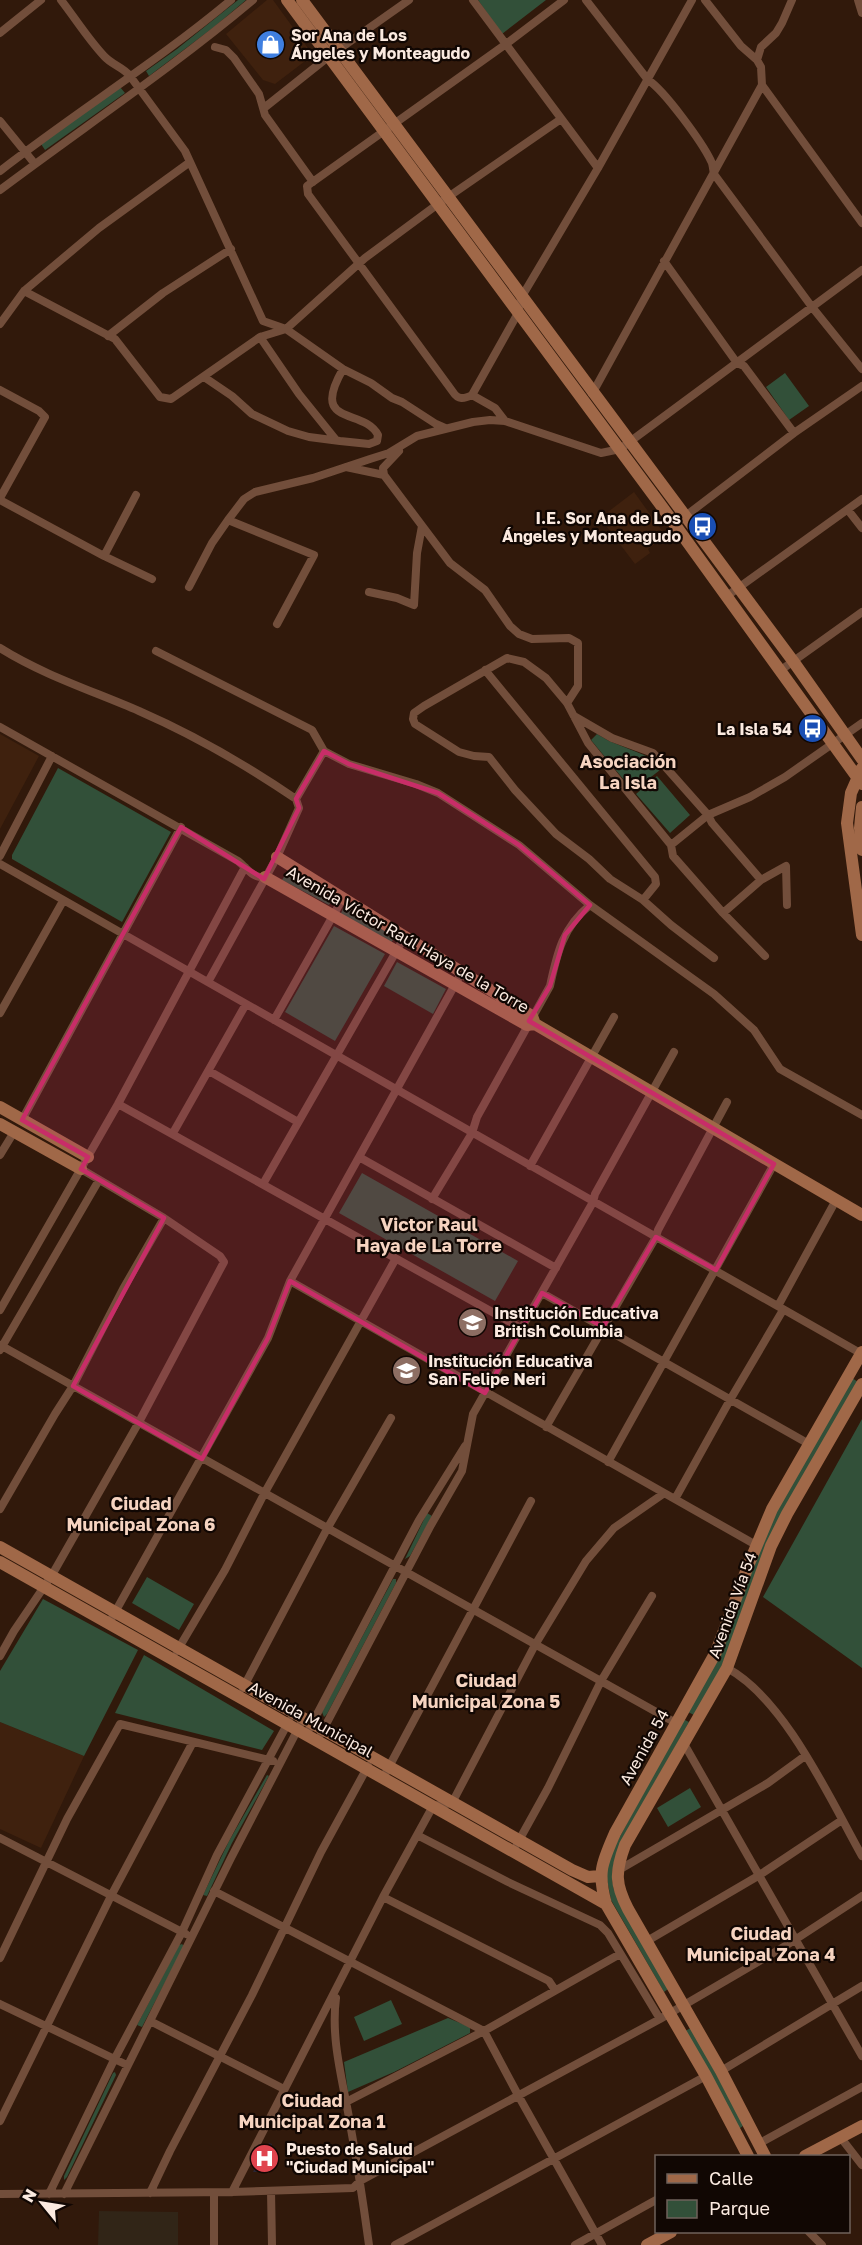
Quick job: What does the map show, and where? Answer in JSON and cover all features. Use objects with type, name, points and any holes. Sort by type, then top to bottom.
[{"type":"street","points":[[0,33],[41,0]]},
{"type":"street","points":[[61,0],[105,57],[124,69],[140,88],[185,151],[263,321],[286,329],[343,369],[371,383],[392,398],[445,428]]},
{"type":"street","points":[[0,171],[176,45],[231,0]]},
{"type":"street","points":[[0,190],[188,54],[253,0]]},
{"type":"street","points":[[287,0],[328,57],[389,128],[443,201],[594,392],[625,446]]},
{"type":"street","points":[[302,0],[340,50],[389,128]]},
{"type":"street","points":[[264,108],[328,57],[409,0]]},
{"type":"street","points":[[473,0],[598,168]]},
{"type":"street","points":[[564,0],[307,186],[308,194],[357,264],[456,397],[466,398],[471,395],[518,313],[521,298],[598,168],[692,0]]},
{"type":"street","points":[[586,0],[694,135],[712,162],[714,174],[812,307],[862,369]]},
{"type":"street","points":[[757,60],[761,47],[776,33],[792,0]]},
{"type":"street","points":[[858,0],[862,13]]},
{"type":"street","points":[[585,403],[594,392],[762,86],[762,75],[757,60],[741,46],[704,1]]},
{"type":"street","points":[[214,47],[226,50],[234,58],[259,94],[265,115],[313,182]]},
{"type":"street","points":[[762,86],[862,223]]},
{"type":"street","points":[[24,291],[115,339],[160,397],[171,399],[260,338],[286,329],[357,264],[561,119]]},
{"type":"street","points":[[0,121],[35,164]]},
{"type":"street","points":[[0,324],[24,291],[99,228],[190,162]]},
{"type":"street","points":[[443,201],[518,313],[585,403],[625,446],[680,520],[738,588],[862,759]]},
{"type":"street","points":[[108,336],[163,293],[231,249]]},
{"type":"street","points":[[664,261],[737,363],[744,366],[794,433]]},
{"type":"street","points":[[567,703],[578,686],[578,643],[569,638],[532,639],[519,634],[510,626],[485,590],[450,563],[384,475],[383,468],[386,463],[417,435],[490,420],[505,421],[601,453],[625,446],[862,270]]},
{"type":"street","points":[[260,338],[299,394],[336,440]]},
{"type":"street","points":[[204,377],[232,396],[252,414],[268,422],[309,437],[369,444],[377,441],[376,430],[346,416],[336,408],[332,399],[333,386],[343,369]]},
{"type":"street","points":[[680,520],[794,433],[862,386]]},
{"type":"street","points":[[0,390],[39,411],[45,417],[0,499],[104,556],[152,579]]},
{"type":"street","points":[[471,395],[495,408],[505,421]]},
{"type":"street","points":[[189,587],[212,543],[244,499],[255,492],[346,467],[389,453],[407,444]]},
{"type":"street","points":[[346,467],[384,475]]},
{"type":"street","points":[[104,556],[136,495]]},
{"type":"street","points":[[727,596],[862,499]]},
{"type":"street","points":[[848,510],[862,528]]},
{"type":"street","points":[[228,520],[314,555],[277,624]]},
{"type":"street","points":[[680,520],[727,596],[834,744],[860,776],[848,805],[847,823],[862,935]]},
{"type":"street","points":[[369,592],[397,598],[414,605],[417,553],[422,526]]},
{"type":"street","points":[[782,670],[862,612]]},
{"type":"street","points":[[0,648],[64,680],[158,719],[250,768],[296,799],[299,808],[277,857],[208,982]]},
{"type":"street","points":[[156,651],[312,730],[324,751],[349,764],[438,793],[519,845],[590,905],[714,994],[754,1030],[780,1069],[862,1115]]},
{"type":"street","points":[[714,958],[643,900],[610,879],[589,859],[556,834],[515,790],[489,757],[459,752],[415,724],[414,713],[507,658],[524,662],[546,678],[567,703],[588,743],[671,845],[674,856],[723,913],[765,956]]},
{"type":"street","points":[[485,670],[656,877],[656,884],[643,900]]},
{"type":"street","points":[[573,716],[612,738],[653,753],[761,880]]},
{"type":"street","points":[[671,845],[708,815],[750,797],[785,777],[862,723]]},
{"type":"street","points":[[0,727],[181,827],[238,861],[253,874],[265,876]]},
{"type":"street","points":[[845,735],[862,746]]},
{"type":"street","points":[[296,799],[324,751]]},
{"type":"street","points":[[0,856],[52,756]]},
{"type":"street","points":[[862,807],[860,828],[862,850]]},
{"type":"street","points":[[22,1120],[181,827]]},
{"type":"street","name":"Avenida Víctor Raúl Haya de la Torre","points":[[277,857],[462,972],[531,1022]]},
{"type":"street","points":[[0,864],[862,1353]]},
{"type":"street","points":[[723,913],[761,880],[786,866],[788,905]]},
{"type":"street","points":[[0,1310],[118,1104],[245,867]]},
{"type":"street","name":"Avenida Víctor Raúl Haya de la Torre","points":[[265,876],[456,985],[531,1022]]},
{"type":"street","points":[[274,1020],[343,898]]},
{"type":"street","points":[[0,1013],[63,901]]},
{"type":"street","points":[[432,1199],[471,1133],[477,1117],[550,986],[561,944],[571,922],[590,905]]},
{"type":"street","points":[[263,1184],[405,936]]},
{"type":"street","points":[[109,1623],[268,1338],[290,1281],[462,972]]},
{"type":"street","points":[[173,1133],[246,1004]]},
{"type":"street","points":[[530,1166],[614,1017]]},
{"type":"street","points":[[531,1022],[862,1215]]},
{"type":"street","points":[[64,2194],[214,1892],[281,1763],[407,1572],[462,1471],[474,1414],[674,1052]]},
{"type":"street","points":[[209,1071],[298,1122]]},
{"type":"street","points":[[546,1428],[656,1237],[727,1102]]},
{"type":"street","points":[[118,1104],[521,1328]]},
{"type":"street","points":[[0,1107],[88,1157]]},
{"type":"street","points":[[0,1124],[164,1218],[220,1256],[224,1262],[139,1422],[44,1587],[0,1656]]},
{"type":"street","points":[[0,1155],[14,1132]]},
{"type":"street","points":[[360,1157],[556,1268]]},
{"type":"street","points":[[608,1462],[774,1164]]},
{"type":"street","points":[[99,1180],[1,1347],[676,1723]]},
{"type":"street","points":[[675,1499],[780,1308],[836,1200]]},
{"type":"street","points":[[0,1509],[55,1414],[74,1386],[123,1289],[164,1218]]},
{"type":"street","points":[[172,1659],[225,1570],[264,1494],[395,1260]]},
{"type":"street","points":[[290,1281],[756,1545]]},
{"type":"street","points":[[542,1293],[809,1444]]},
{"type":"street","name":"Avenida 54","points":[[744,2155],[706,2076],[665,2016],[606,1904],[600,1876],[615,1833],[716,1652],[772,1509],[862,1353]]},
{"type":"street","name":"Avenida Vía 54","points":[[617,1871],[625,1845],[727,1668],[771,1546],[787,1514],[862,1384]]},
{"type":"street","points":[[238,1697],[327,1528],[391,1418]]},
{"type":"street","points":[[49,2194],[114,2060],[182,1932],[217,1855],[269,1760],[305,1727],[419,1520],[468,1440]]},
{"type":"street","points":[[232,2192],[383,1898],[433,1806],[452,1803],[535,1645],[586,1561],[614,1528],[663,1494]]},
{"type":"street","points":[[386,1772],[531,1501]]},
{"type":"street","name":"Avenida Municipal","points":[[0,1546],[244,1685],[305,1727]]},
{"type":"street","name":"Avenida Municipal","points":[[0,1562],[238,1697],[305,1727],[386,1772],[452,1803],[606,1904]]},
{"type":"street","points":[[515,1846],[548,1788],[601,1681],[652,1596]]},
{"type":"street","points":[[727,1668],[742,1676],[767,1700],[805,1756],[862,1856]]},
{"type":"street","points":[[0,1958],[46,1862],[120,1724],[281,1763]]},
{"type":"street","points":[[0,2121],[111,1896],[193,1742]]},
{"type":"street","points":[[683,1742],[795,1940],[834,2003],[862,2056]]},
{"type":"street","points":[[764,2155],[721,2071],[621,1894],[617,1871],[768,1783],[805,1756]]},
{"type":"street","points":[[150,2193],[321,1852],[370,1763]]},
{"type":"street","name":"Avenida Municipal","points":[[386,1772],[433,1806],[515,1846],[588,1877],[600,1876]]},
{"type":"street","points":[[647,1941],[758,1876],[842,1820]]},
{"type":"street","points":[[417,1835],[508,1882],[600,1925],[608,1933],[620,1954],[665,2016]]},
{"type":"street","points":[[0,1838],[193,1937]]},
{"type":"street","points":[[214,1892],[484,2031],[603,2245]]},
{"type":"street","points":[[0,2194],[214,2193],[353,2188],[360,2181],[665,2016],[795,1940],[862,1896]]},
{"type":"street","points":[[383,1898],[549,1981],[555,1990]]},
{"type":"street","points":[[346,2102],[484,2031],[620,1954]]},
{"type":"street","points":[[721,2071],[862,1986]]},
{"type":"street","points":[[336,1991],[334,2031],[369,2245]]},
{"type":"street","points":[[0,2004],[127,2065]]},
{"type":"street","points":[[150,2021],[284,2089]]},
{"type":"street","points":[[395,2245],[706,2076]]},
{"type":"street","points":[[760,2144],[862,2087]]},
{"type":"street","points":[[809,2155],[862,2126]]},
{"type":"street","points":[[841,2138],[862,2165]]},
{"type":"street","points":[[271,2192],[272,2245]]},
{"type":"street","points":[[214,2193],[214,2245]]},
{"type":"street","points":[[575,2245],[655,2201]]},
{"type":"street","points":[[647,2245],[669,2233]]},
{"type":"street","points":[[810,2233],[822,2245]]},
{"type":"highlighted area","points":[[324,751],[349,764],[438,793],[519,845],[590,905],[565,935],[550,986],[529,1021],[774,1164],[716,1270],[656,1237],[603,1327],[542,1293],[485,1393],[290,1281],[268,1338],[202,1459],[73,1386],[164,1218],[81,1169],[88,1157],[22,1120],[181,827],[264,879],[299,808],[296,799]]},
{"type":"shaded area","name":"Sor Ana de Los Ángeles y Monteagudo","points":[[267,0],[273,0],[313,55],[275,84],[263,80],[226,34]]},
{"type":"shaded area","points":[[634,492],[666,536],[648,549],[650,553],[635,564],[600,518]]},
{"type":"shaded area","points":[[0,734],[39,756],[0,829]]},
{"type":"shaded area","points":[[0,1722],[84,1756],[41,1848],[0,1829]]},
{"type":"shaded area","name":"Puesto de Salud \"Ciudad Municipal\"","points":[[269,2143],[272,2144],[265,2172],[253,2172]]},
{"type":"shaded area","points":[[99,2211],[178,2212],[178,2245],[98,2245]]},
{"type":"green space","points":[[238,0],[246,0],[149,76],[146,71]]},
{"type":"green space","points":[[478,0],[546,0],[502,34]]},
{"type":"green space","points":[[120,87],[125,93],[45,150],[41,144]]},
{"type":"green space","points":[[785,373],[809,406],[789,420],[766,387]]},
{"type":"green space","points":[[597,734],[649,757],[660,770],[633,791],[591,740]]},
{"type":"green space","points":[[58,768],[171,832],[122,922],[12,859],[12,855]]},
{"type":"green space","points":[[657,776],[690,815],[670,833],[636,794]]},
{"type":"green space","points":[[288,870],[333,898],[329,905],[282,880]]},
{"type":"green space","points":[[345,905],[395,937],[391,943],[340,915]]},
{"type":"green space","points":[[334,926],[385,954],[335,1041],[285,1012]]},
{"type":"green space","points":[[397,962],[446,989],[433,1014],[384,986]]},
{"type":"green space","points":[[362,1173],[518,1261],[495,1301],[339,1213]]},
{"type":"green space","points":[[852,1378],[858,1382],[783,1512],[720,1670],[694,1715],[688,1712],[777,1510]]},
{"type":"green space","points":[[862,1419],[862,1668],[763,1597]]},
{"type":"green space","points":[[427,1513],[432,1516],[410,1556],[405,1559]]},
{"type":"green space","points":[[147,1577],[194,1604],[179,1630],[132,1603]]},
{"type":"green space","points":[[393,1579],[396,1579],[396,1583],[324,1717],[322,1712]]},
{"type":"green space","points":[[43,1599],[138,1650],[84,1756],[0,1722],[0,1671]]},
{"type":"green space","points":[[144,1655],[274,1731],[262,1750],[115,1713]]},
{"type":"green space","points":[[683,1719],[689,1722],[624,1837],[616,1856],[612,1875],[614,1890],[668,1989],[664,1992],[611,1900],[606,1874],[611,1853]]},
{"type":"green space","points":[[267,1775],[269,1776],[232,1843],[207,1896],[203,1895],[229,1841]]},
{"type":"green space","points":[[690,1788],[701,1807],[668,1827],[657,1808]]},
{"type":"green space","points":[[179,1945],[184,1946],[142,2027],[137,2025]]},
{"type":"green space","points":[[391,2000],[402,2024],[364,2041],[354,2017]]},
{"type":"green space","points":[[448,2018],[470,2027],[470,2033],[394,2072],[348,2092],[344,2062]]},
{"type":"green space","points":[[691,2028],[744,2125],[739,2129],[685,2031]]},
{"type":"green space","points":[[115,2072],[116,2075],[64,2180],[64,2176]]},
{"type":"place","name":"Sor Ana de Los Ángeles y Monteagudo","points":[[270,44]]},
{"type":"place","name":"I.E. Sor Ana de Los Ángeles y Monteagudo","points":[[702,527]]},
{"type":"place","name":"La Isla 54","points":[[813,729]]},
{"type":"place","name":"Institución Educativa British Columbia","points":[[473,1322]]},
{"type":"place","name":"Institución Educativa San Felipe Neri","points":[[407,1370]]},
{"type":"place","name":"Puesto de Salud \"Ciudad Municipal\"","points":[[265,2158]]},
{"type":"district","name":"Asociación La Isla","points":[[628,771]]},
{"type":"district","name":"Victor Raul Haya de La Torre","points":[[429,1234]]},
{"type":"district","name":"Ciudad Municipal Zona 6","points":[[141,1513]]},
{"type":"district","name":"Ciudad Municipal Zona 5","points":[[486,1690]]},
{"type":"district","name":"Ciudad Municipal Zona 4","points":[[761,1943]]},
{"type":"district","name":"Ciudad Municipal Zona 1","points":[[312,2110]]}]
